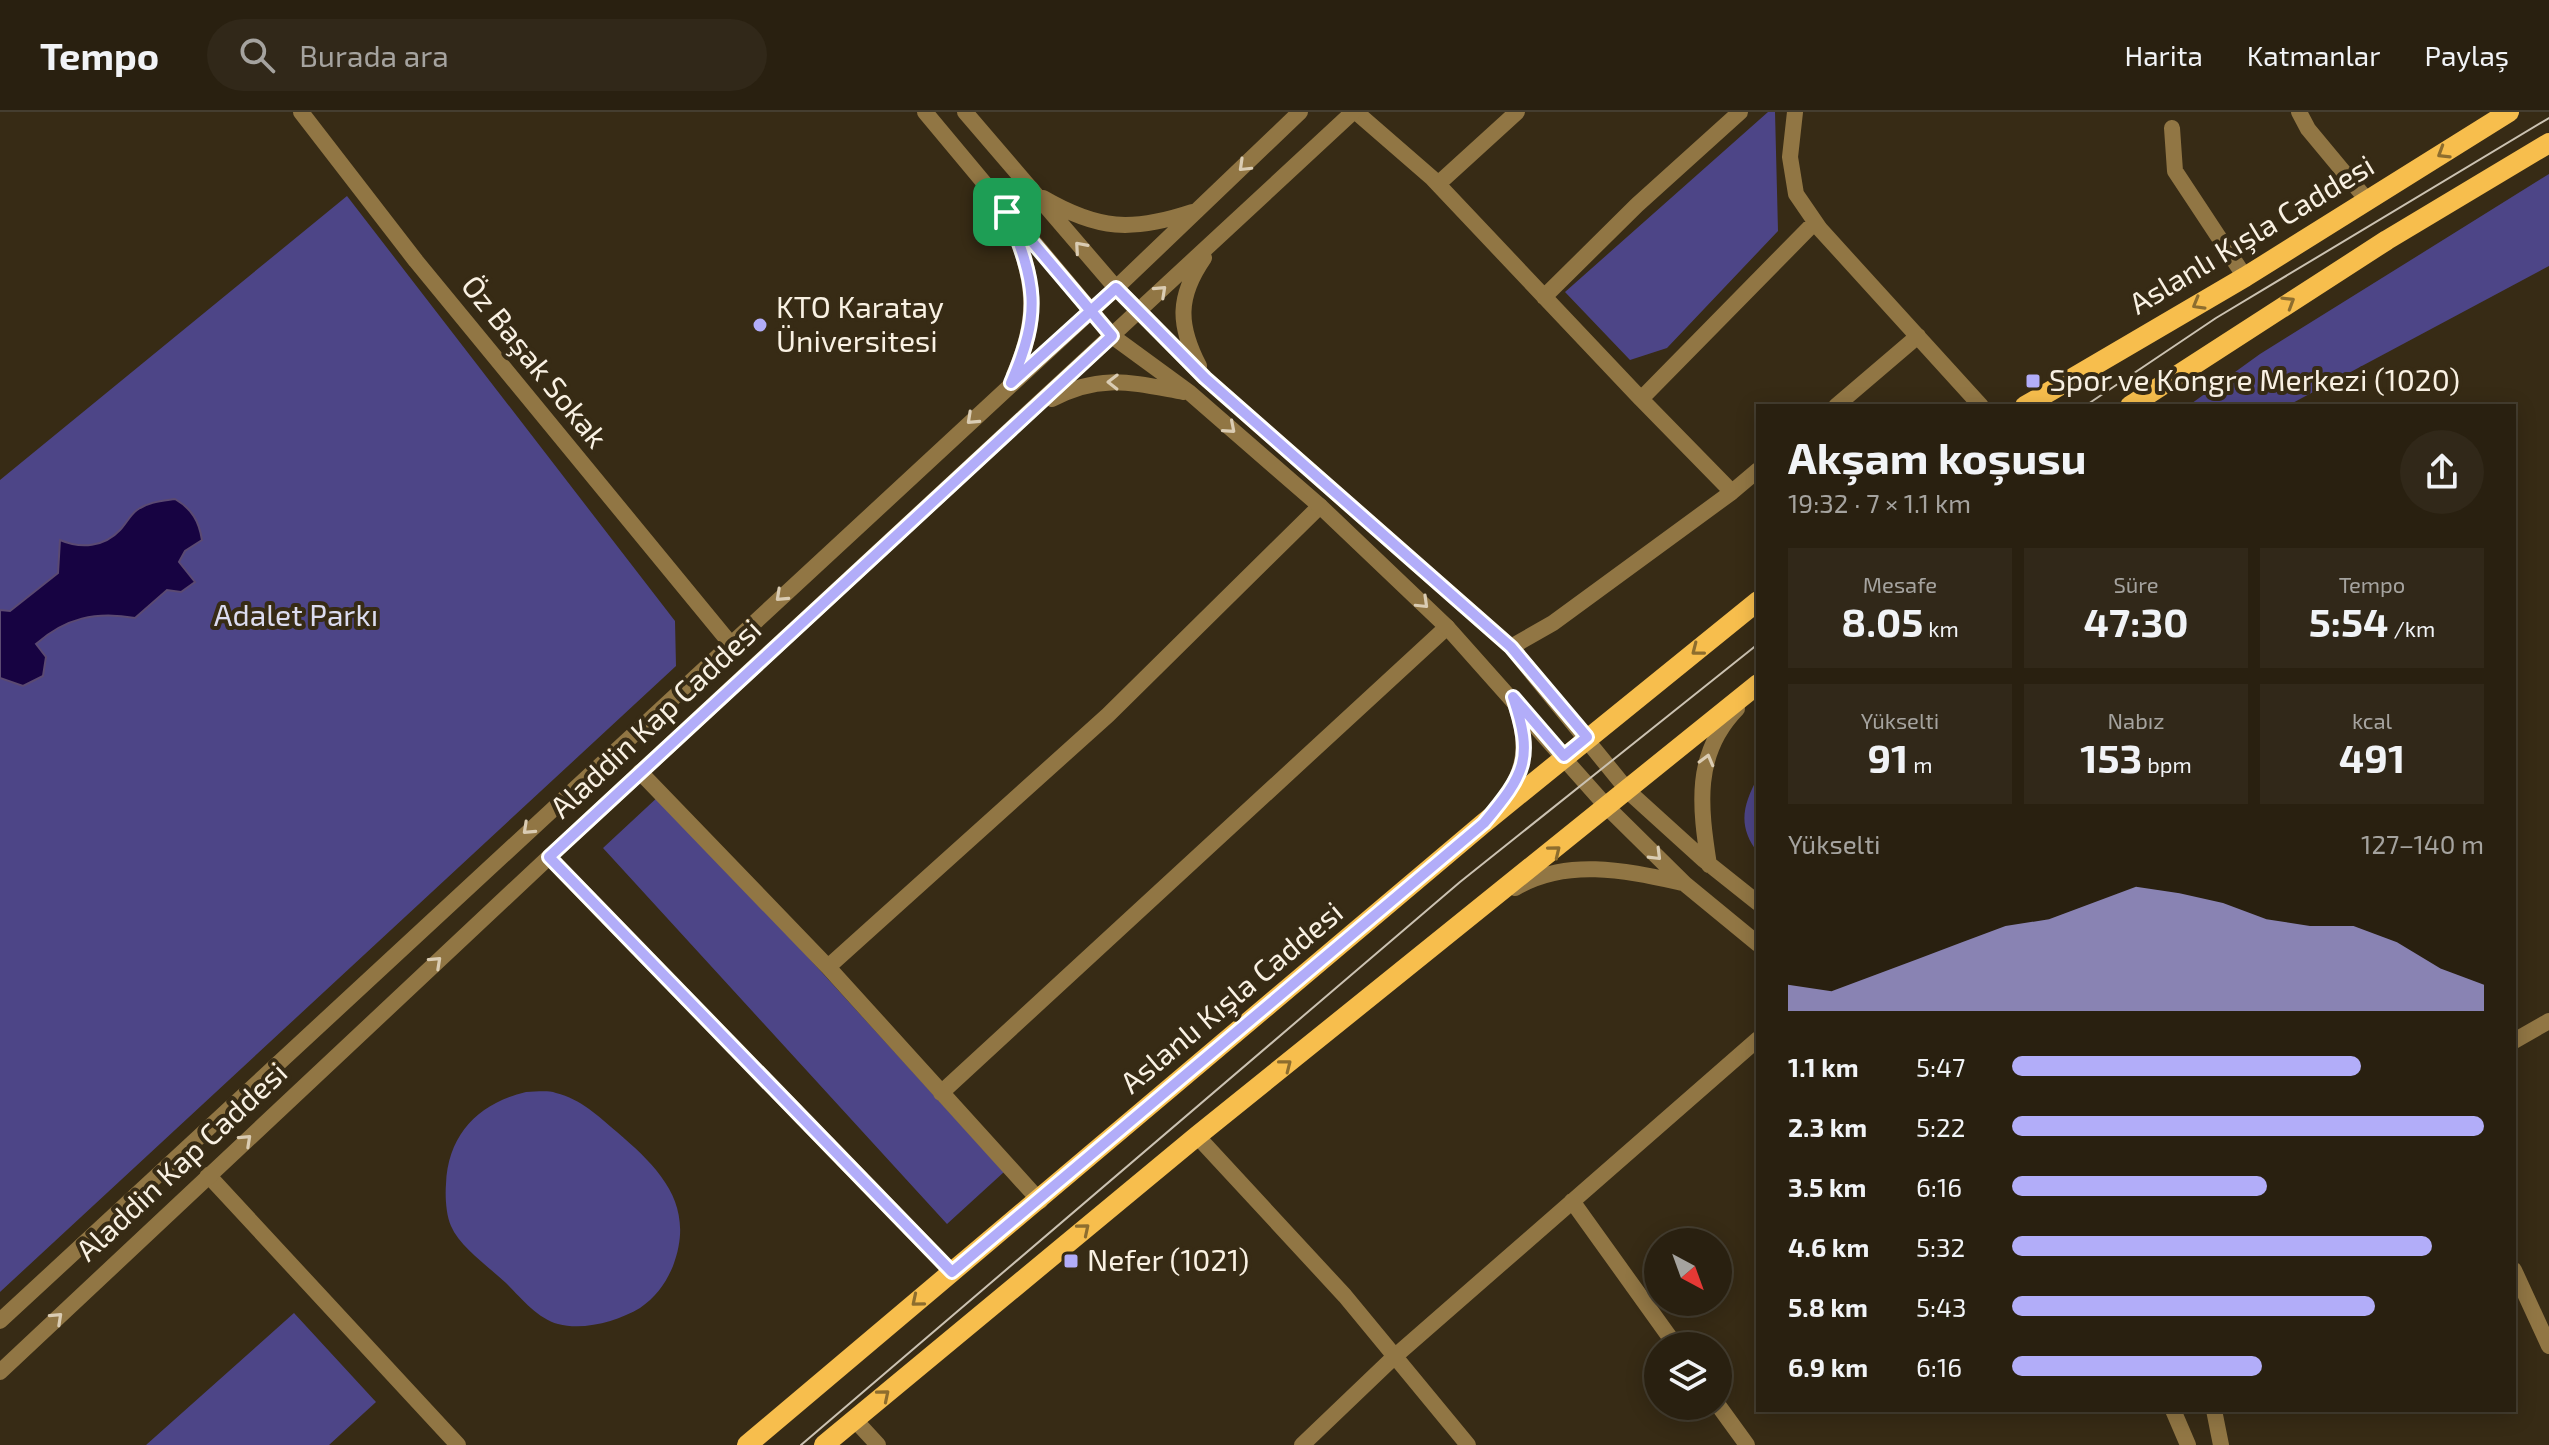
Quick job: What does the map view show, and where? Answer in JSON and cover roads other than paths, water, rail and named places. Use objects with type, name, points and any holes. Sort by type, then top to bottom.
[{"type":"main road","name":"Aslanlı Kışla Caddesi","points":[[2028,404],[2245,277],[2509,112]]},
{"type":"main road","points":[[2133,404],[2387,240],[2549,143]]},
{"type":"main road","name":"Aslanlı Kışla Caddesi","points":[[747,1445],[1564,756],[1756,603]]},
{"type":"main road","points":[[824,1445],[1197,1136],[1756,688]]},
{"type":"street","name":"Öz Başak Sokak","points":[[301,112],[426,274],[730,643]]},
{"type":"street","points":[[925,112],[1112,336],[1190,393],[1320,506],[1447,627],[1513,697],[1608,808],[1685,884],[1756,942]]},
{"type":"street","points":[[965,112],[1138,312],[1205,378],[1511,647],[1629,792],[1709,865],[1756,901]]},
{"type":"street","name":"Aladdin Kap Caddesi","points":[[0,1321],[1116,288],[1300,112]]},
{"type":"street","name":"Aladdin Kap Caddesi","points":[[0,1372],[640,772],[1355,112]]},
{"type":"street","points":[[1355,112],[1438,184],[1732,492]]},
{"type":"street","points":[[1438,184],[1517,112]]},
{"type":"street","points":[[1544,297],[1637,205],[1740,112]]},
{"type":"street","points":[[1795,112],[1790,157],[1796,194],[1815,222],[1979,404]]},
{"type":"street","points":[[2299,112],[2308,129],[2367,200]]},
{"type":"street","points":[[2172,128],[2175,171],[2245,277]]},
{"type":"street","points":[[1031,191],[1072,215],[1113,227],[1155,224],[1197,210]]},
{"type":"street","points":[[1007,212],[1024,254],[1033,300],[1029,342],[1011,383]]},
{"type":"street","points":[[1641,399],[1815,222]]},
{"type":"street","points":[[1205,378],[1187,342],[1181,306],[1195,271],[1220,235]]},
{"type":"street","points":[[1838,404],[1918,336]]},
{"type":"street","points":[[1033,409],[1075,387],[1110,379],[1190,393]]},
{"type":"street","points":[[1511,647],[1553,623],[1756,472]]},
{"type":"street","points":[[828,967],[1108,715],[1320,506]]},
{"type":"street","points":[[941,1093],[1447,627]]},
{"type":"street","points":[[1709,865],[1701,781],[1708,751],[1725,722],[1756,688]]},
{"type":"street","points":[[1484,823],[1514,787],[1523,763],[1525,733],[1513,697]]},
{"type":"street","points":[[640,772],[828,967],[1040,1201]]},
{"type":"street","points":[[549,857],[952,1272]]},
{"type":"street","points":[[1493,901],[1530,879],[1577,869],[1622,869],[1685,884]]},
{"type":"street","points":[[2516,1040],[2549,1021]]},
{"type":"street","points":[[1302,1445],[1393,1358],[1756,1041]]},
{"type":"street","points":[[1197,1136],[1345,1296],[1393,1358],[1468,1445]]},
{"type":"street","points":[[208,1175],[458,1445]]},
{"type":"street","points":[[1572,1201],[1666,1332]]},
{"type":"street","points":[[2516,1274],[2549,1346]]},
{"type":"street","points":[[2174,1412],[2188,1445]]},
{"type":"street","points":[[2214,1412],[2221,1445]]},
{"type":"street","points":[[854,1419],[878,1445]]},
{"type":"street","points":[[1729,1420],[1747,1445]]},
{"type":"tram line","points":[[2088,404],[2216,318],[2549,118]]},
{"type":"tram line","points":[[801,1445],[1460,882],[1756,646]]},
{"type":"place","name":"KTO Karatay Üniversitesi","points":[[760,325]]},
{"type":"place","name":"Spor ve Kongre Merkezi (1020)","points":[[2033,381]]},
{"type":"place","name":"Nefer (1021)","points":[[1071,1261]]},
{"type":"park label","name":"Adalet Parkı","points":[[296,616]]}]
